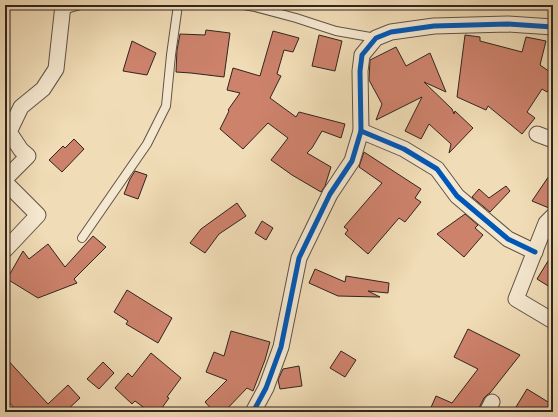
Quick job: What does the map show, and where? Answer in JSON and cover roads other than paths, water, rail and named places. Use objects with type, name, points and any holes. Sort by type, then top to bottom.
[{"type":"street","points":[[5,250],[38,215],[5,180],[28,156],[21,150],[9,132],[21,107],[43,88],[56,69],[63,7]]},
{"type":"street","points":[[253,412],[266,388],[281,347],[299,258],[330,194],[352,161],[361,131],[360,71],[362,54],[376,38],[391,32],[434,26],[508,24],[553,27]]},
{"type":"street","points":[[361,131],[404,149],[437,169],[457,196],[508,239],[535,252]]},
{"type":"street","points":[[537,134],[553,140]]},
{"type":"street","points":[[553,216],[546,223],[516,299],[553,321]]},
{"type":"lane","points":[[63,7],[80,5]]},
{"type":"lane","points":[[82,238],[148,144],[166,106],[178,5]]},
{"type":"lane","points":[[244,5],[255,6],[336,31],[376,38]]}]
